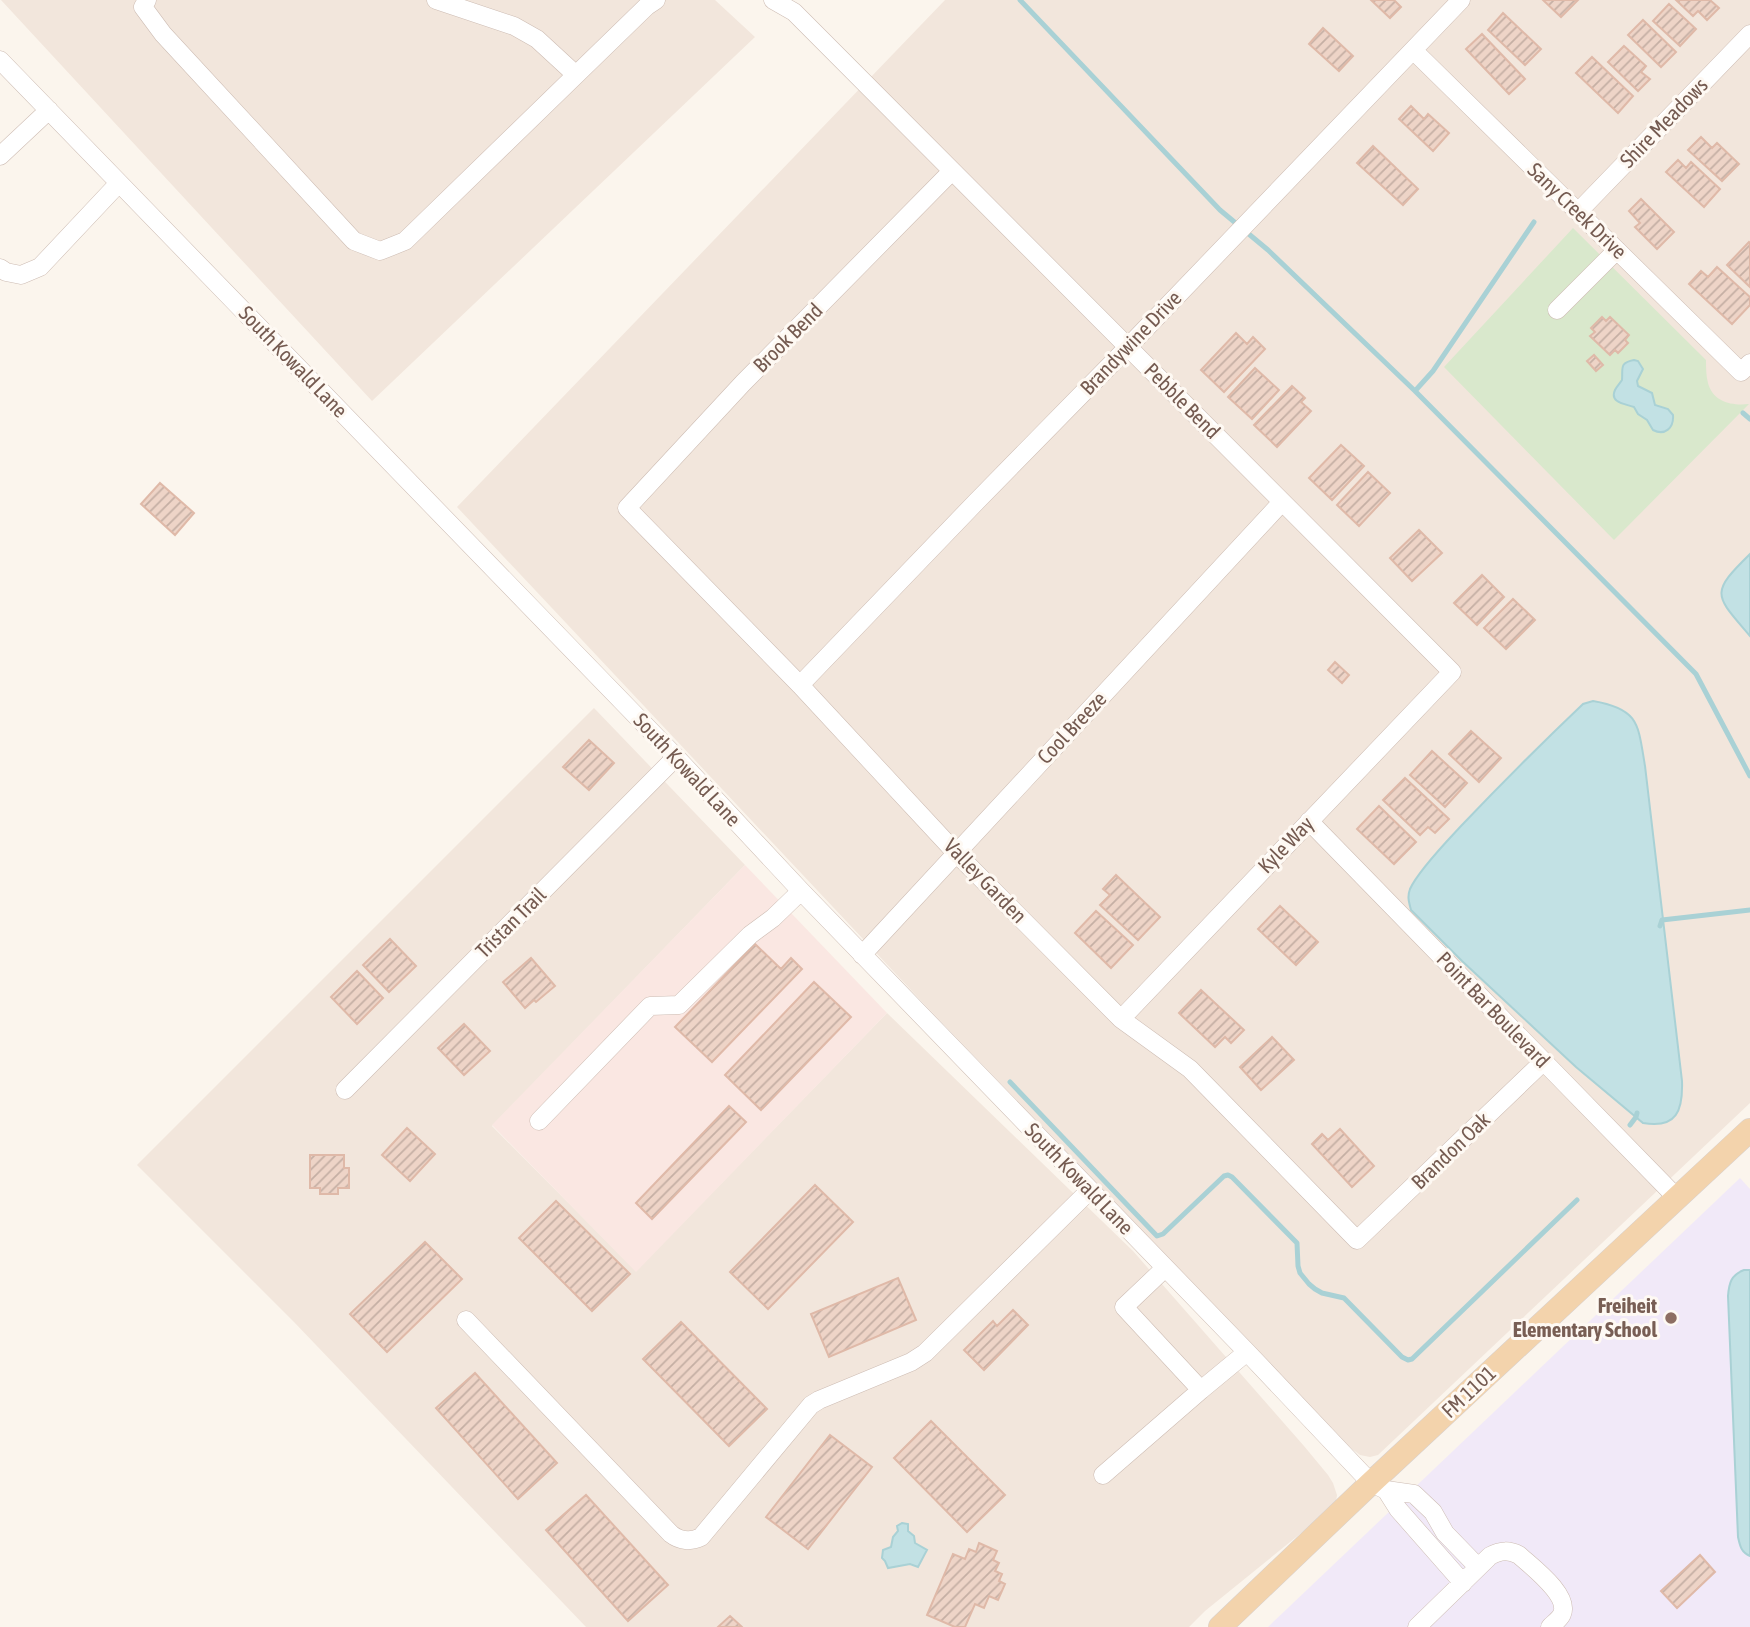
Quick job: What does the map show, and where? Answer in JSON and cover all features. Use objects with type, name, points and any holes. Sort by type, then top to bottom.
[{"type":"main road","name":"FM 1101","points":[[1220,1627],[1378,1486],[1750,1130]]},
{"type":"street","points":[[147,0],[142,7],[163,34],[354,241],[380,251],[405,241],[575,74],[656,0]]},
{"type":"street","points":[[436,0],[514,26],[537,39],[575,74]]},
{"type":"street","name":"Pebble Bend","points":[[773,0],[793,12],[1452,672]]},
{"type":"street","name":"Brandywine Drive","points":[[800,685],[1461,0]]},
{"type":"street","name":"Shire Meadows","points":[[1578,212],[1750,34]]},
{"type":"street","name":"Sany Creek Drive","points":[[1413,50],[1617,250],[1746,368]]},
{"type":"street","name":"South Kowald Lane","points":[[0,60],[1378,1486],[1463,1583]]},
{"type":"street","points":[[0,156],[49,110]]},
{"type":"street","name":"Brook Bend","points":[[626,508],[743,383],[952,172]]},
{"type":"street","points":[[0,268],[21,275],[40,267],[119,183]]},
{"type":"street","points":[[1557,310],[1617,250]]},
{"type":"street","name":"Cool Breeze","points":[[862,955],[1282,502]]},
{"type":"street","name":"Valley Garden","points":[[626,508],[800,685],[956,853],[1121,1019],[1190,1069],[1357,1240]]},
{"type":"street","name":"Kyle Way","points":[[1121,1019],[1452,672]]},
{"type":"street","name":"Tristan Trail","points":[[345,1090],[676,757]]},
{"type":"street","name":"Point Bar Boulevard","points":[[1309,821],[1677,1198]]},
{"type":"street","points":[[539,1121],[650,1006],[679,1005],[750,935],[773,918],[801,891]]},
{"type":"street","name":"Brandon Oak","points":[[1357,1240],[1544,1062]]},
{"type":"street","points":[[466,1320],[671,1534],[676,1538],[695,1540],[701,1537],[811,1405],[918,1358],[1090,1190]]},
{"type":"street","points":[[1165,1268],[1124,1307],[1201,1390]]},
{"type":"street","points":[[1104,1475],[1247,1352]]},
{"type":"street","points":[[1378,1486],[1414,1494],[1433,1512],[1445,1533],[1478,1567]]},
{"type":"street","points":[[1417,1627],[1478,1567],[1497,1552],[1511,1551],[1520,1555],[1560,1594],[1562,1614],[1550,1627]]},
{"type":"shaded area","points":[[1,0],[715,0],[755,37],[372,401]]},
{"type":"shaded area","points":[[945,0],[1750,0],[1750,1103],[1378,1455],[1360,1455],[1352,1449],[926,1006],[457,507]]},
{"type":"shaded area","points":[[594,708],[745,865],[492,1126],[636,1271],[887,1013],[1133,1251],[1304,1446],[1333,1483],[1337,1495],[1332,1508],[1189,1627],[586,1627],[294,1322],[137,1165]]},
{"type":"shaded area","points":[[745,865],[887,1013],[636,1272],[492,1125]]},
{"type":"shaded area","name":"Freiheit Elementary School","points":[[1740,1178],[1750,1189],[1750,1627],[1268,1627]]},
{"type":"green space","points":[[1573,228],[1706,360],[1707,380],[1714,395],[1730,403],[1749,404],[1614,540],[1444,367]]},
{"type":"water","points":[[1634,360],[1638,361],[1643,369],[1637,381],[1638,386],[1652,393],[1655,405],[1668,409],[1673,415],[1668,430],[1653,430],[1634,407],[1614,398],[1615,390],[1622,380],[1623,367]]},
{"type":"water","points":[[1750,554],[1750,636],[1729,612],[1722,595],[1728,578]]},
{"type":"water","points":[[1593,701],[1608,704],[1628,714],[1638,730],[1643,752],[1682,1081],[1679,1109],[1671,1120],[1664,1123],[1643,1123],[1576,1067],[1411,910],[1408,897],[1414,882],[1448,840],[1583,704]]},
{"type":"water","points":[[1744,1270],[1750,1270],[1750,1556],[1743,1551],[1738,1537],[1728,1296],[1732,1280]]},
{"type":"water","points":[[908,1524],[908,1531],[914,1536],[915,1543],[927,1550],[918,1567],[910,1564],[888,1568],[882,1558],[883,1550],[891,1547],[893,1537],[898,1531],[897,1526]]},
{"type":"building","points":[[1371,0],[1394,0],[1401,7],[1390,18]]},
{"type":"building","points":[[1543,0],[1578,0],[1561,17]]},
{"type":"building","points":[[1676,0],[1710,0],[1719,8],[1707,20],[1698,11],[1693,16]]},
{"type":"building","points":[[1669,4],[1696,29],[1680,46],[1653,21]]},
{"type":"building","points":[[1503,13],[1541,49],[1525,65],[1488,30]]},
{"type":"building","points":[[1643,20],[1676,52],[1661,67],[1628,35]]},
{"type":"building","points":[[1323,28],[1353,56],[1339,71],[1309,44]]},
{"type":"building","points":[[1482,34],[1525,79],[1509,94],[1466,49]]},
{"type":"building","points":[[1624,46],[1646,66],[1641,72],[1650,79],[1638,91],[1608,62]]},
{"type":"building","points":[[1592,57],[1633,96],[1618,113],[1576,73]]},
{"type":"building","points":[[1411,106],[1424,119],[1428,114],[1449,133],[1433,151],[1399,119]]},
{"type":"building","points":[[1701,137],[1712,148],[1717,143],[1739,164],[1722,181],[1688,150]]},
{"type":"building","points":[[1373,146],[1418,189],[1403,205],[1357,163]]},
{"type":"building","points":[[1678,160],[1686,168],[1691,162],[1720,189],[1704,207],[1666,172]]},
{"type":"building","points":[[1641,199],[1674,232],[1657,249],[1635,227],[1640,223],[1629,211]]},
{"type":"building","points":[[1750,243],[1750,287],[1727,265]]},
{"type":"building","points":[[1717,267],[1750,297],[1750,305],[1732,324],[1689,284],[1701,271],[1708,277]]},
{"type":"building","points":[[1602,317],[1606,321],[1610,317],[1629,335],[1625,340],[1628,343],[1618,353],[1615,350],[1610,355],[1590,336],[1595,332],[1591,328]]},
{"type":"building","points":[[1236,333],[1247,344],[1253,337],[1265,349],[1224,392],[1201,370]]},
{"type":"building","points":[[1594,355],[1603,365],[1596,371],[1587,361]]},
{"type":"building","points":[[1255,368],[1279,390],[1252,419],[1228,397]]},
{"type":"building","points":[[1292,386],[1305,398],[1301,402],[1311,411],[1277,447],[1254,425]]},
{"type":"building","points":[[1341,445],[1364,466],[1332,500],[1309,478]]},
{"type":"building","points":[[1368,472],[1390,493],[1359,526],[1337,505]]},
{"type":"building","points":[[160,483],[194,513],[175,535],[141,504]]},
{"type":"building","points":[[1419,530],[1442,553],[1412,581],[1390,558]]},
{"type":"building","points":[[1482,575],[1504,597],[1477,625],[1454,603]]},
{"type":"building","points":[[1513,599],[1535,620],[1506,649],[1484,628]]},
{"type":"building","points":[[1335,662],[1349,675],[1342,683],[1328,670]]},
{"type":"building","points":[[1471,731],[1501,758],[1479,782],[1449,754]]},
{"type":"building","points":[[589,740],[614,763],[589,790],[563,767]]},
{"type":"building","points":[[1432,751],[1467,783],[1445,807],[1410,775]]},
{"type":"building","points":[[1405,778],[1449,819],[1435,833],[1428,827],[1420,835],[1383,800]]},
{"type":"building","points":[[1379,806],[1416,842],[1394,864],[1357,829]]},
{"type":"building","points":[[1116,875],[1160,917],[1138,940],[1100,905],[1110,895],[1103,889]]},
{"type":"building","points":[[1280,906],[1318,942],[1296,965],[1258,929]]},
{"type":"building","points":[[1096,911],[1133,945],[1111,968],[1075,933]]},
{"type":"building","points":[[390,939],[416,966],[389,992],[363,965]]},
{"type":"building","points":[[755,944],[781,969],[791,958],[802,969],[712,1062],[675,1027]]},
{"type":"building","points":[[531,958],[555,986],[525,1008],[503,982]]},
{"type":"building","points":[[357,971],[383,998],[357,1024],[331,997]]},
{"type":"building","points":[[814,982],[851,1017],[761,1110],[725,1075]]},
{"type":"building","points":[[1201,990],[1244,1030],[1231,1043],[1225,1037],[1215,1047],[1179,1013]]},
{"type":"building","points":[[464,1024],[490,1051],[464,1075],[438,1048]]},
{"type":"building","points":[[1272,1037],[1294,1060],[1261,1090],[1240,1067]]},
{"type":"building","points":[[729,1106],[746,1122],[652,1219],[636,1203]]},
{"type":"building","points":[[407,1128],[435,1154],[410,1181],[382,1155]]},
{"type":"building","points":[[1340,1129],[1374,1166],[1352,1187],[1312,1144],[1322,1134],[1328,1140]]},
{"type":"building","points":[[310,1155],[344,1155],[344,1168],[349,1168],[349,1188],[338,1188],[338,1194],[320,1194],[320,1188],[310,1188]]},
{"type":"building","points":[[815,1185],[853,1222],[768,1309],[730,1272]]},
{"type":"building","points":[[556,1201],[630,1274],[592,1311],[519,1238]]},
{"type":"building","points":[[425,1242],[462,1279],[387,1352],[350,1314]]},
{"type":"building","points":[[898,1278],[916,1320],[829,1357],[811,1314]]},
{"type":"building","points":[[1013,1310],[1028,1325],[984,1370],[964,1350],[993,1321],[997,1326]]},
{"type":"building","points":[[681,1322],[767,1409],[729,1446],[643,1359]]},
{"type":"building","points":[[475,1373],[557,1463],[518,1499],[436,1408]]},
{"type":"building","points":[[931,1421],[1005,1495],[967,1532],[894,1458]]},
{"type":"building","points":[[830,1435],[872,1467],[808,1549],[766,1517]]},
{"type":"building","points":[[586,1495],[668,1585],[628,1621],[546,1530]]},
{"type":"building","points":[[979,1543],[997,1551],[993,1560],[999,1563],[995,1571],[1002,1574],[999,1581],[1005,1584],[998,1600],[989,1596],[984,1608],[975,1604],[965,1627],[955,1627],[927,1615],[953,1554],[965,1559],[969,1549],[976,1552]]},
{"type":"building","points":[[1700,1555],[1715,1572],[1677,1608],[1661,1591]]},
{"type":"building","points":[[730,1616],[742,1627],[718,1627]]},
{"type":"waterway","points":[[1020,0],[1220,210],[1268,250],[1415,391],[1696,674],[1750,776]]},
{"type":"waterway","points":[[1415,391],[1433,371],[1534,222]]},
{"type":"waterway","points":[[1743,413],[1750,419]]},
{"type":"waterway","points":[[1660,926],[1662,920],[1750,910]]},
{"type":"waterway","points":[[1010,1082],[1157,1236],[1163,1234],[1224,1176],[1232,1177],[1297,1243],[1300,1273],[1309,1284],[1322,1293],[1344,1298],[1408,1360],[1577,1200]]},
{"type":"waterway","points":[[1630,1125],[1637,1113]]},
{"type":"place","name":"Freiheit Elementary School","points":[[1671,1318]]}]
